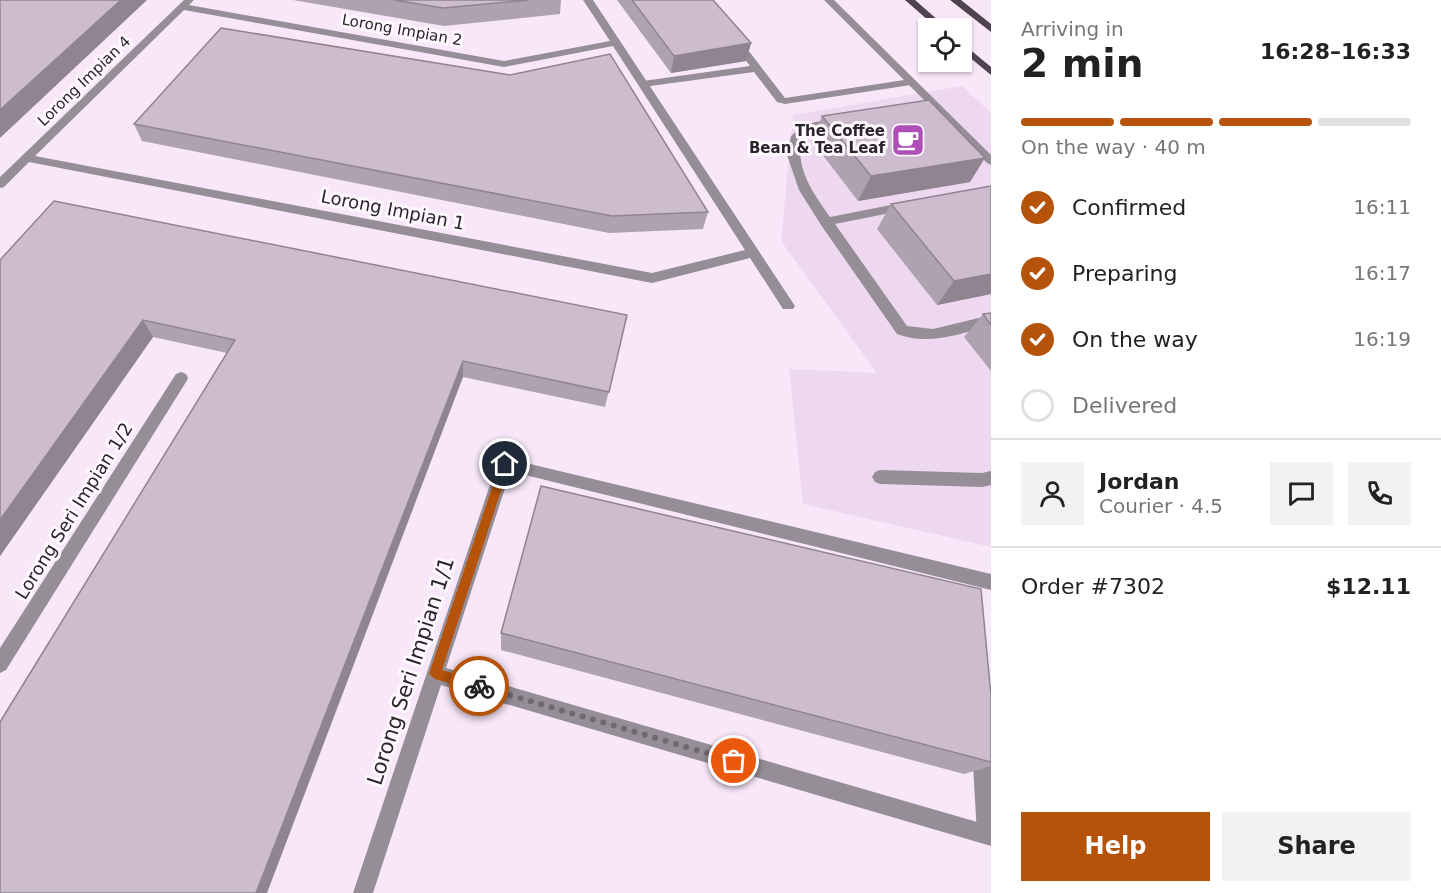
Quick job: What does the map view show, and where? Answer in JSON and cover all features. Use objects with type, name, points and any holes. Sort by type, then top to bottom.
[{"type":"main road","points":[[910,0],[931,18]]},
{"type":"main road","points":[[956,0],[991,29]]},
{"type":"main road","points":[[972,55],[991,72]]},
{"type":"street","points":[[588,0],[788,306]]},
{"type":"street","points":[[829,0],[911,81],[930,107],[991,161]]},
{"type":"street","name":"Lorong Impian 2","points":[[186,3],[504,64],[615,43]]},
{"type":"street","name":"Lorong Impian 4","points":[[0,184],[186,3]]},
{"type":"street","points":[[730,34],[759,68],[781,100],[911,81]]},
{"type":"street","points":[[642,84],[759,68]]},
{"type":"street","points":[[855,119],[809,126],[796,136],[793,155],[802,181],[825,222],[902,330],[910,335],[926,335],[991,320]]},
{"type":"street","name":"Lorong Impian 1","points":[[27,158],[652,278],[752,253]]},
{"type":"street","points":[[825,222],[914,205]]},
{"type":"street","name":"Lorong Seri Impian 1/2","points":[[0,664],[182,378]]},
{"type":"street","name":"Lorong Seri Impian 1/1","points":[[363,893],[505,464],[970,577]]},
{"type":"street","points":[[880,477],[982,480],[991,478]]},
{"type":"street","points":[[972,600],[970,577],[991,582]]},
{"type":"street","points":[[435,674],[989,835],[980,729]]},
{"type":"shaded area","points":[[962,86],[991,113],[991,547],[803,504],[789,369],[877,373],[781,241],[793,115]]},
{"type":"building","points":[[0,0],[121,0],[0,110]]},
{"type":"building","points":[[394,0],[529,0],[443,8]]},
{"type":"building","points":[[632,0],[713,0],[751,43],[674,56]]},
{"type":"building","points":[[221,28],[510,75],[610,54],[708,212],[612,216],[134,124]]},
{"type":"building","points":[[929,100],[985,158],[871,176],[822,116]]},
{"type":"building","points":[[991,186],[991,274],[954,281],[891,204]]},
{"type":"building","points":[[54,201],[627,315],[609,392],[463,361],[256,893],[0,893],[0,722],[235,340],[143,320],[0,520],[0,260]]},
{"type":"building","points":[[991,313],[991,325],[983,314]]},
{"type":"building","points":[[541,486],[981,589],[991,696],[991,762],[501,633]]},
{"type":"way so far","points":[[479,686],[734,761]]},
{"type":"place","name":"The Coffee Bean & Tea Leaf","points":[[908,140]]},
{"type":"route","points":[[479,686],[435,674],[505,464]]}]
